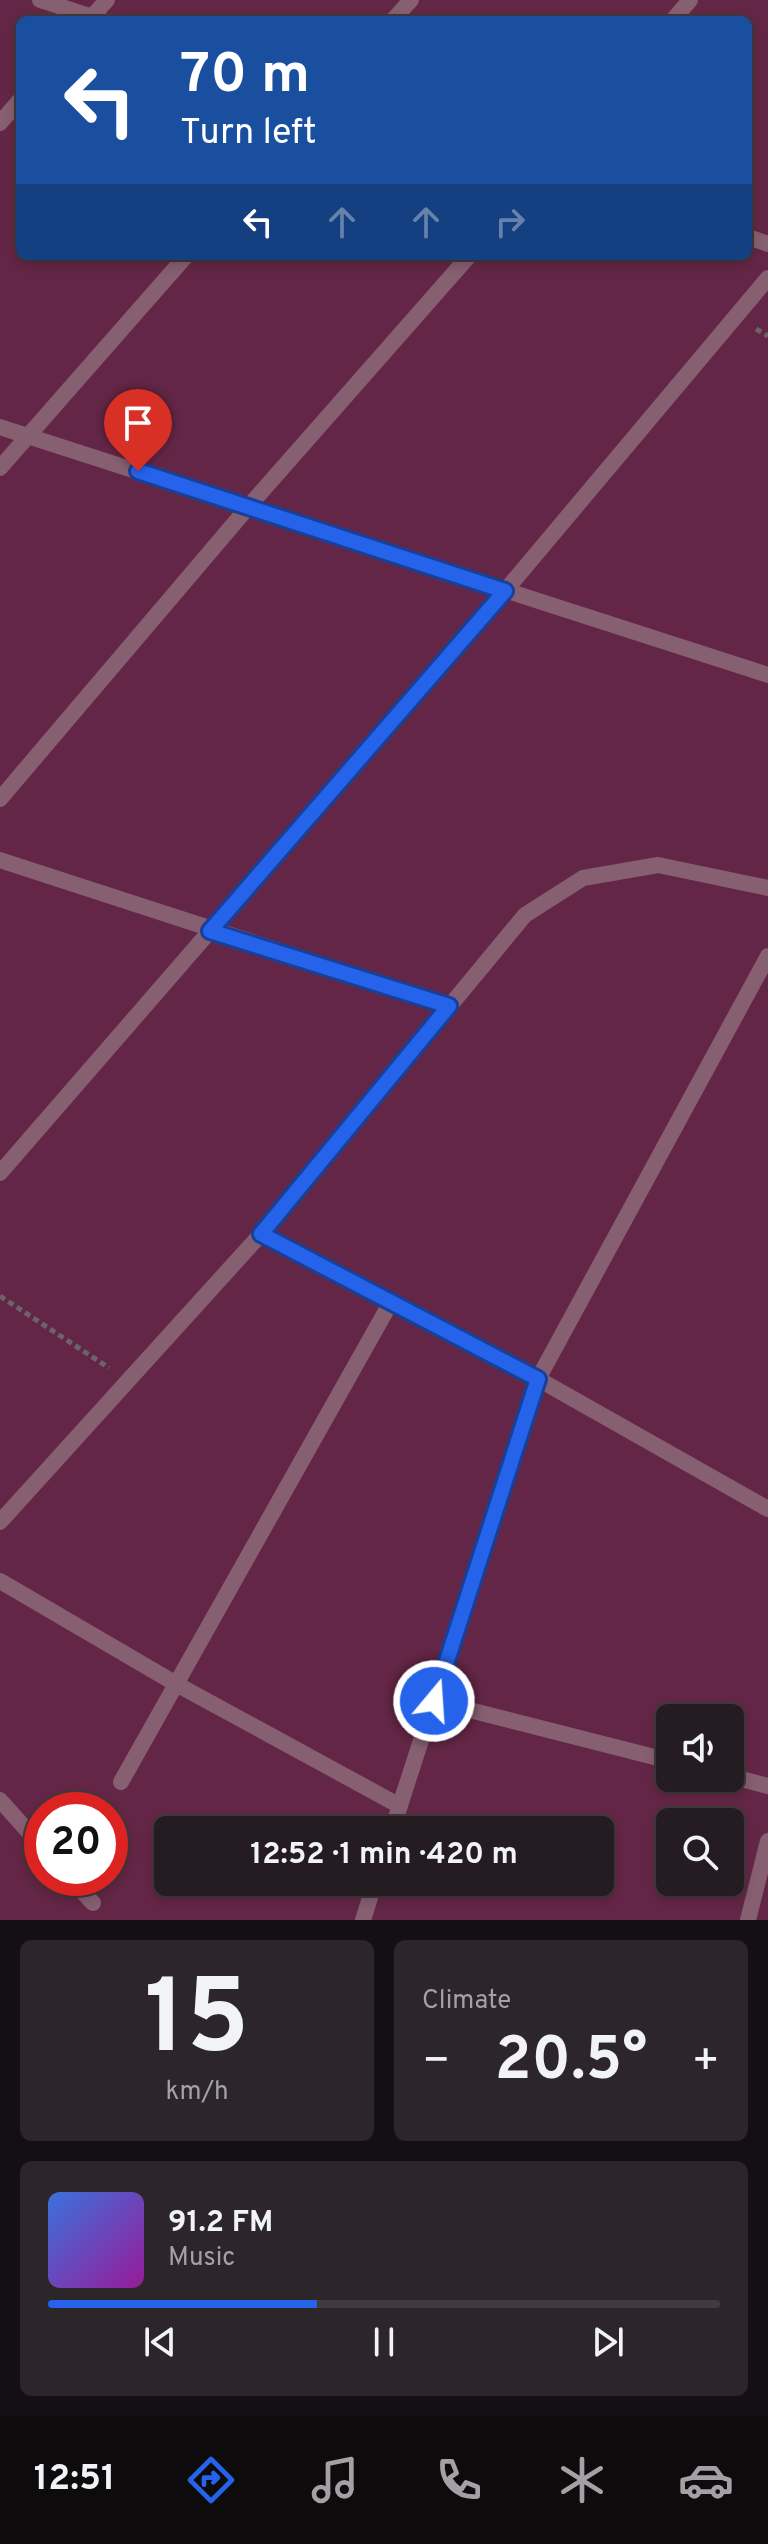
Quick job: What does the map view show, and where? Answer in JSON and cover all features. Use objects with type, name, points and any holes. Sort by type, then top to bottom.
[{"type":"lane","points":[[40,0],[85,16]]},
{"type":"lane","points":[[397,16],[411,0]]},
{"type":"lane","points":[[676,16],[690,0]]},
{"type":"lane","points":[[0,123],[16,105]]},
{"type":"lane","points":[[0,468],[182,260]]},
{"type":"lane","points":[[0,799],[249,506],[465,260]]},
{"type":"lane","points":[[0,1173],[505,591],[768,278]]},
{"type":"lane","points":[[0,427],[768,675]]},
{"type":"lane","points":[[0,860],[210,931],[449,1006]]},
{"type":"lane","points":[[0,1522],[261,1234],[525,915],[583,878],[658,865],[768,888]]},
{"type":"lane","points":[[397,1816],[538,1379],[768,956]]},
{"type":"lane","points":[[261,1234],[538,1379],[768,1509]]},
{"type":"lane","points":[[121,1782],[391,1302]]},
{"type":"lane","points":[[0,1581],[178,1685],[400,1806]]},
{"type":"lane","points":[[434,1701],[656,1757]]},
{"type":"lane","points":[[744,1780],[768,1786]]},
{"type":"lane","points":[[0,1800],[24,1827]]},
{"type":"lane","points":[[748,1920],[768,1841]]},
{"type":"lane","points":[[87,1896],[93,1903]]},
{"type":"lane","points":[[363,1920],[371,1896]]},
{"type":"path","points":[[0,1296],[59,1338],[128,1380]]},
{"type":"shaded area","points":[[0,0],[768,0],[768,1920],[0,1920]]},
{"type":"route","points":[[138,471],[505,591],[210,931],[449,1006],[261,1234],[538,1379],[434,1701]]}]
